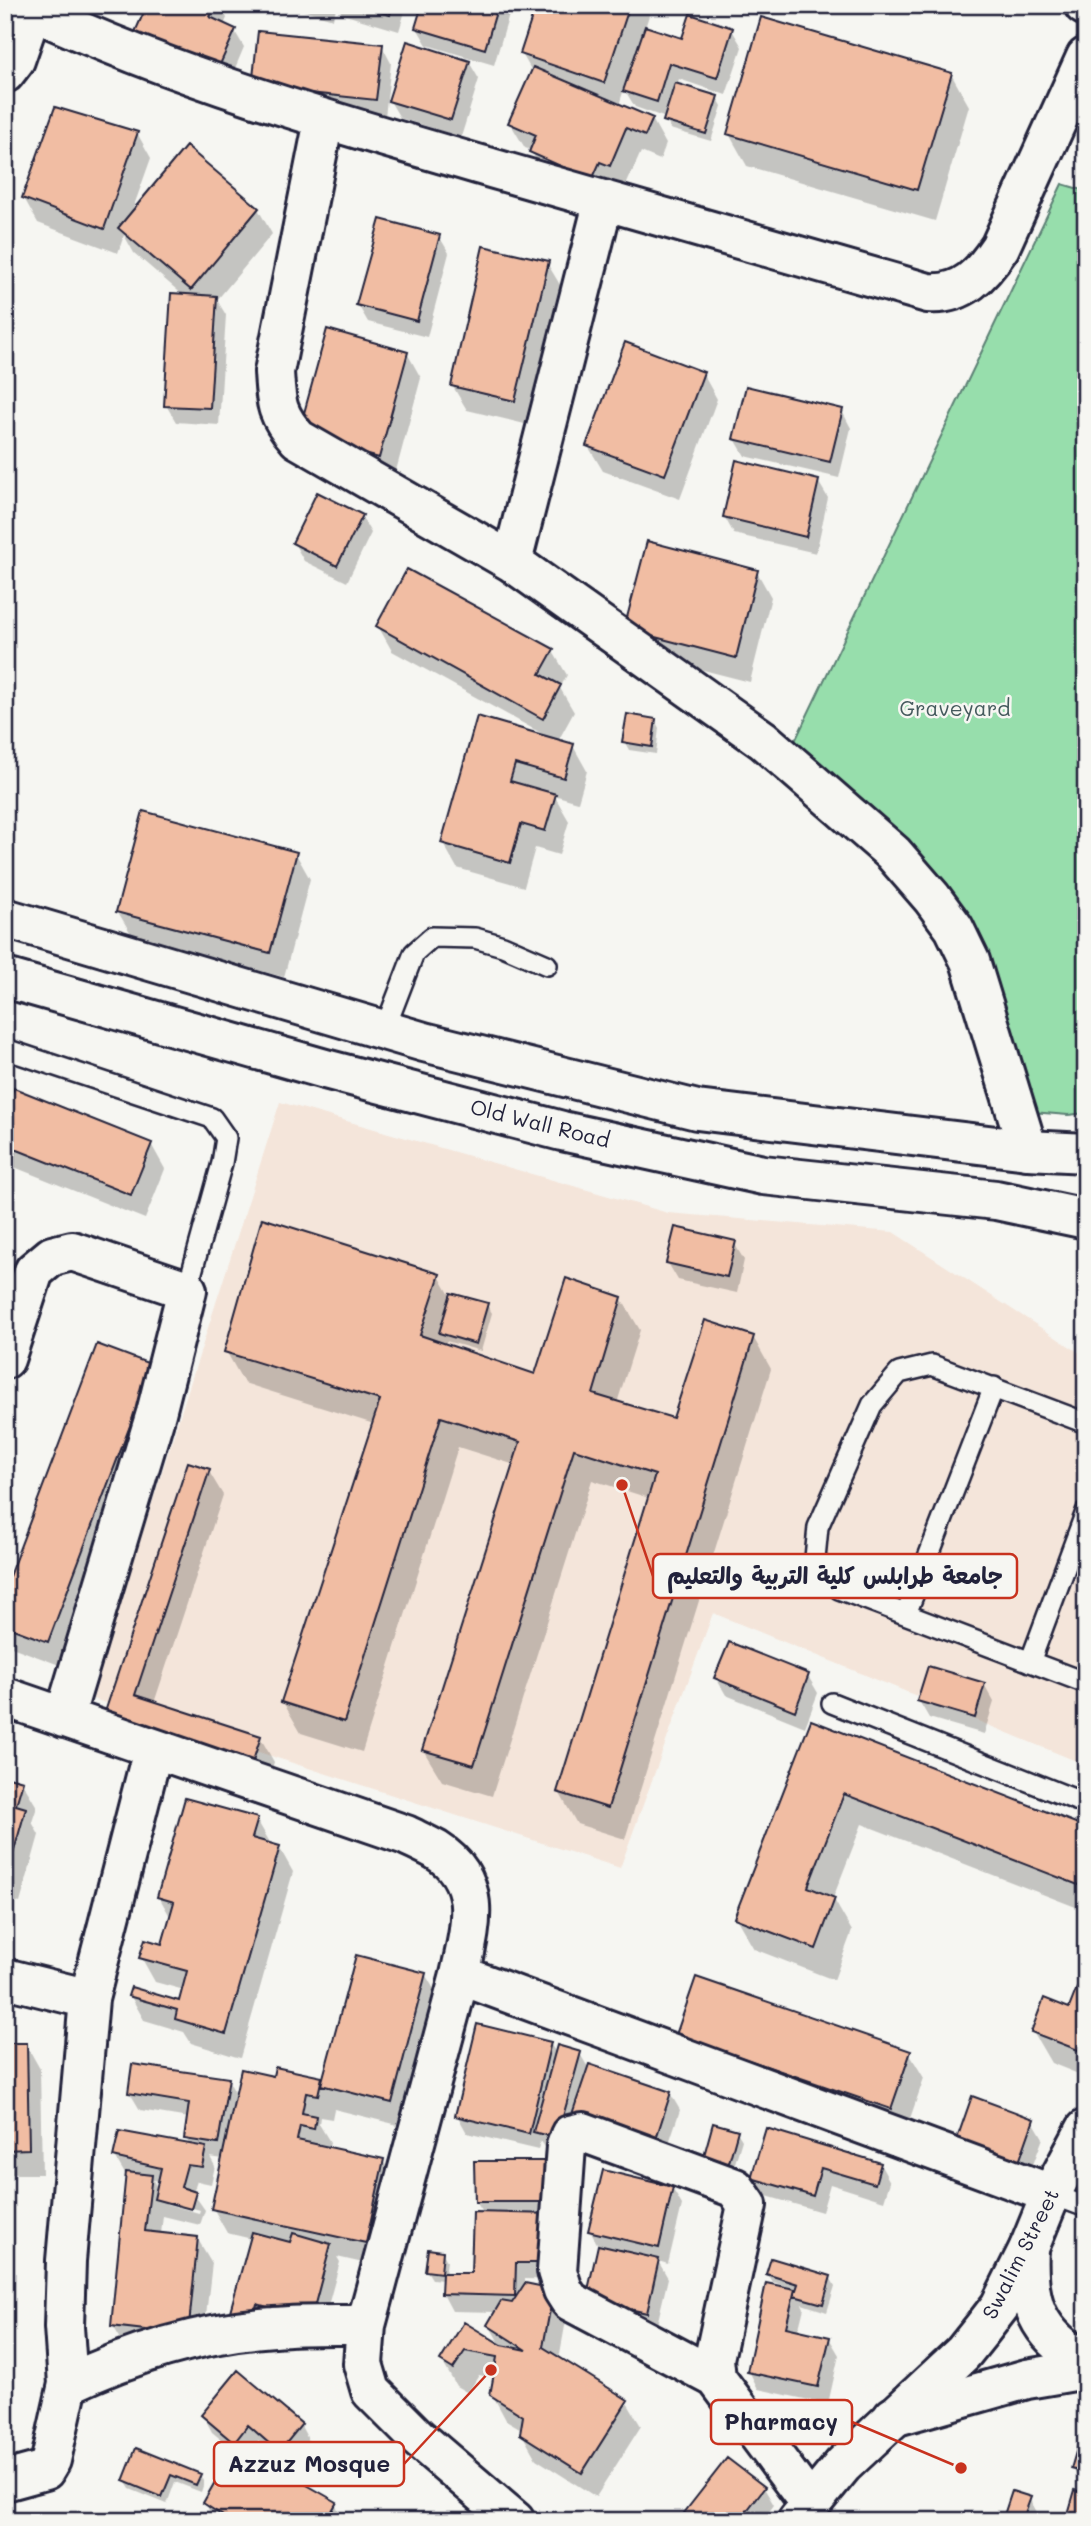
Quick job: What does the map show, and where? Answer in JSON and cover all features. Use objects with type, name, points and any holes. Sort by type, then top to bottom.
[{"type":"street","points":[[5,73],[15,60],[33,8],[163,65],[244,95],[928,293],[951,291],[970,284],[985,270],[1000,247],[1086,57]]},
{"type":"street","points":[[324,120],[274,372],[276,405],[285,424],[298,439],[512,562],[763,740],[893,853],[954,928],[970,961],[1028,1150]]},
{"type":"street","points":[[512,562],[604,201]]},
{"type":"street","points":[[5,918],[384,1031],[697,1110],[1028,1150],[1086,1153]]},
{"type":"street","name":"Old Wall Road","points":[[5,978],[325,1069],[562,1131],[763,1175],[996,1200],[1086,1219]]},
{"type":"street","points":[[5,1360],[34,1271],[52,1256],[72,1251],[187,1290],[156,1413],[64,1718]]},
{"type":"street","points":[[5,1697],[406,1835],[437,1851],[457,1869],[471,1903],[471,1926],[366,2325],[363,2364],[371,2391],[418,2438],[514,2521]]},
{"type":"street","points":[[5,2481],[45,2470],[51,2460],[68,2384],[64,2327],[66,2260],[89,1999],[153,1749]]},
{"type":"street","points":[[460,1975],[1068,2200]]},
{"type":"street","points":[[5,1978],[89,1999]]},
{"type":"street","name":"Swalim Street","points":[[804,2512],[843,2465],[963,2353],[1000,2306],[1029,2248],[1068,2200],[1086,2129]]},
{"type":"street","points":[[716,2378],[570,2301],[563,2290],[557,2271],[566,2146],[570,2136],[583,2132],[735,2188],[742,2195],[747,2205],[713,2359],[716,2378],[804,2512]]},
{"type":"street","points":[[1029,2248],[1027,2280],[1035,2310],[1062,2348],[1086,2362]]},
{"type":"street","points":[[68,2384],[106,2366],[166,2345],[273,2327],[366,2325]]},
{"type":"street","points":[[893,2417],[1027,2379],[1086,2369]]},
{"type":"lane","points":[[384,1031],[414,953],[432,937],[475,937],[547,965]]},
{"type":"lane","points":[[5,1049],[212,1118],[226,1138],[222,1163],[187,1290]]},
{"type":"lane","points":[[1086,1423],[932,1365],[899,1373],[872,1405],[818,1527],[815,1558],[839,1589],[1086,1683]]},
{"type":"lane","points":[[906,1614],[995,1387]]},
{"type":"lane","points":[[1030,1662],[1086,1512]]},
{"type":"lane","points":[[832,1703],[1086,1804]]},
{"type":"shaded area","points":[[280,1102],[668,1213],[893,1232],[1086,1357],[1086,1765],[713,1613],[620,1868],[90,1698]]},
{"type":"green space","name":"Graveyard","points":[[1062,184],[1086,191],[1086,1113],[1068,1115],[1032,1112],[970,931],[794,743]]},
{"type":"building","points":[[147,5],[216,5],[210,17],[236,29],[218,69],[135,32]]},
{"type":"building","points":[[357,5],[393,5],[390,15]]},
{"type":"building","points":[[422,5],[498,5],[485,49],[415,28]]},
{"type":"building","points":[[536,5],[630,5],[604,83],[520,54]]},
{"type":"building","points":[[690,14],[733,28],[717,78],[669,63],[657,102],[623,91],[645,26],[682,38]]},
{"type":"building","points":[[761,17],[952,73],[917,190],[727,134]]},
{"type":"building","points":[[258,31],[383,44],[376,100],[252,87]]},
{"type":"building","points":[[407,41],[470,61],[451,120],[388,101]]},
{"type":"building","points":[[533,67],[653,118],[645,136],[626,128],[610,166],[600,162],[592,180],[529,152],[536,135],[508,123]]},
{"type":"building","points":[[675,83],[718,96],[706,134],[663,121]]},
{"type":"building","points":[[55,107],[138,132],[104,229],[22,198]]},
{"type":"building","points":[[186,146],[259,208],[191,290],[118,228]]},
{"type":"building","points":[[380,219],[440,235],[417,321],[356,305]]},
{"type":"building","points":[[483,246],[549,261],[515,401],[451,386]]},
{"type":"building","points":[[171,293],[217,296],[210,408],[164,406]]},
{"type":"building","points":[[327,329],[408,352],[379,458],[298,435]]},
{"type":"building","points":[[625,342],[704,372],[665,475],[586,446]]},
{"type":"building","points":[[746,386],[843,409],[830,462],[733,439]]},
{"type":"building","points":[[736,460],[819,480],[806,537],[723,517]]},
{"type":"building","points":[[317,492],[363,515],[337,566],[292,543]]},
{"type":"building","points":[[647,541],[758,570],[736,658],[624,629]]},
{"type":"building","points":[[407,569],[554,649],[540,674],[561,685],[543,719],[376,626]]},
{"type":"building","points":[[627,714],[656,719],[652,747],[622,742]]},
{"type":"building","points":[[477,716],[574,744],[564,778],[515,764],[510,781],[556,794],[545,831],[521,824],[510,863],[441,843]]},
{"type":"building","points":[[143,811],[297,852],[270,953],[116,912]]},
{"type":"building","points":[[14,1088],[152,1143],[131,1195],[5,1145],[5,1109]]},
{"type":"building","points":[[262,1218],[440,1274],[420,1335],[535,1374],[566,1278],[622,1297],[593,1394],[673,1418],[705,1320],[754,1336],[608,1808],[557,1792],[655,1475],[574,1449],[474,1765],[422,1750],[520,1442],[441,1417],[344,1722],[281,1702],[380,1400],[224,1352]]},
{"type":"building","points":[[675,1227],[736,1241],[727,1277],[666,1263]]},
{"type":"building","points":[[451,1293],[488,1303],[476,1344],[439,1333]]},
{"type":"building","points":[[97,1344],[153,1365],[48,1642],[5,1626],[5,1587]]},
{"type":"building","points":[[188,1462],[210,1469],[135,1695],[261,1736],[253,1761],[105,1712]]},
{"type":"building","points":[[729,1642],[809,1674],[795,1711],[714,1678]]},
{"type":"building","points":[[928,1666],[985,1683],[975,1718],[917,1701]]},
{"type":"building","points":[[811,1720],[1086,1827],[1086,1888],[844,1794],[808,1887],[835,1898],[816,1949],[734,1918]]},
{"type":"building","points":[[5,1776],[23,1781],[16,1805],[26,1808],[6,1879]]},
{"type":"building","points":[[185,1798],[258,1818],[252,1838],[280,1846],[226,2034],[175,2019],[177,2010],[128,1996],[131,1987],[179,2001],[187,1971],[139,1958],[145,1939],[162,1944],[174,1902],[157,1897]]},
{"type":"building","points":[[356,1955],[426,1973],[392,2103],[321,2085]]},
{"type":"building","points":[[1086,1965],[1086,2053],[1031,2032],[1044,1998],[1069,2008]]},
{"type":"building","points":[[696,1977],[911,2051],[891,2109],[676,2035]]},
{"type":"building","points":[[477,2024],[551,2042],[529,2134],[455,2116]]},
{"type":"building","points":[[5,2043],[27,2043],[29,2149],[5,2150]]},
{"type":"building","points":[[557,2045],[581,2052],[557,2138],[533,2132]]},
{"type":"building","points":[[132,2064],[229,2078],[218,2144],[184,2139],[189,2103],[128,2093]]},
{"type":"building","points":[[589,2064],[671,2092],[653,2148],[570,2120]]},
{"type":"building","points":[[275,2067],[322,2077],[318,2095],[306,2093],[302,2113],[316,2116],[314,2129],[300,2126],[297,2140],[384,2159],[366,2243],[211,2209],[241,2069],[273,2076]]},
{"type":"building","points":[[972,2096],[1034,2119],[1019,2162],[957,2139]]},
{"type":"building","points":[[713,2123],[738,2130],[728,2166],[703,2159]]},
{"type":"building","points":[[766,2128],[881,2163],[875,2184],[821,2168],[813,2196],[751,2178]]},
{"type":"building","points":[[119,2131],[206,2147],[202,2167],[187,2165],[181,2187],[196,2192],[191,2209],[154,2199],[161,2168],[113,2157]]},
{"type":"building","points":[[474,2161],[555,2161],[555,2202],[475,2202]]},
{"type":"building","points":[[603,2170],[673,2187],[659,2248],[588,2231]]},
{"type":"building","points":[[126,2172],[152,2175],[145,2231],[198,2237],[188,2335],[111,2326]]},
{"type":"building","points":[[473,2212],[556,2214],[554,2263],[516,2263],[515,2296],[441,2294],[442,2273],[471,2273]]},
{"type":"building","points":[[252,2232],[290,2242],[293,2233],[331,2244],[311,2319],[257,2304],[252,2321],[229,2315]]},
{"type":"building","points":[[598,2245],[659,2259],[647,2313],[586,2299]]},
{"type":"building","points":[[428,2249],[443,2251],[441,2273],[425,2271]]},
{"type":"building","points":[[771,2258],[831,2276],[823,2304],[794,2296],[798,2284],[766,2274]]},
{"type":"building","points":[[525,2283],[554,2289],[543,2347],[628,2400],[582,2473],[520,2434],[523,2416],[490,2395],[497,2357],[465,2351],[453,2369],[440,2361],[464,2322],[502,2345],[526,2350],[487,2325],[501,2301],[512,2303]]},
{"type":"building","points":[[766,2283],[795,2289],[786,2327],[830,2337],[818,2387],[747,2372]]},
{"type":"building","points":[[238,2370],[302,2424],[279,2452],[248,2425],[234,2443],[201,2415]]},
{"type":"building","points":[[236,2445],[337,2502],[326,2521],[231,2521],[203,2503]]},
{"type":"building","points":[[1078,2445],[1086,2447],[1086,2473],[1071,2469]]},
{"type":"building","points":[[136,2448],[201,2474],[196,2485],[171,2475],[162,2497],[123,2481]]},
{"type":"building","points":[[727,2458],[765,2487],[739,2521],[695,2521],[684,2513]]},
{"type":"building","points":[[1075,2490],[1086,2494],[1086,2521],[1066,2521]]},
{"type":"building","points":[[1012,2491],[1031,2497],[1022,2521],[1002,2521]]},
{"type":"building","points":[[5,2511],[20,2521],[5,2521]]},
{"type":"place","name":"جامعة طرابلس كلية التربية والتعليم","points":[[622,1485]]},
{"type":"place","name":"Azzuz Mosque","points":[[491,2370]]},
{"type":"place","name":"Pharmacy","points":[[961,2468]]}]
